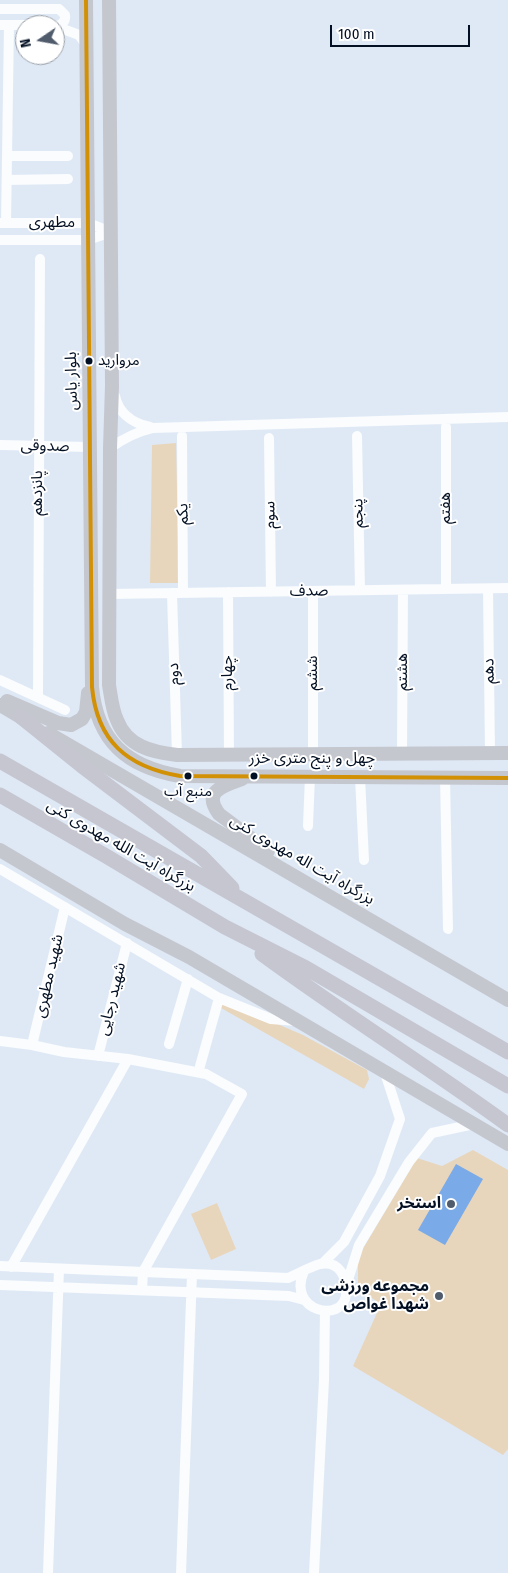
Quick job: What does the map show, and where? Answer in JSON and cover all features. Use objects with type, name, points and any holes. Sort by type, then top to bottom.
[{"type":"highway","points":[[21,717],[200,856],[248,903]]},
{"type":"highway","points":[[0,761],[508,1052]]},
{"type":"highway","name":"بزرگراه آیت الله مهدوی کنی","points":[[0,795],[224,927]]},
{"type":"highway","points":[[224,927],[306,968],[508,1086]]},
{"type":"highway","points":[[224,927],[306,987],[365,1025],[508,1125]]},
{"type":"main road","name":"بلوار یاس","points":[[86,0],[91,668],[93,700],[97,715],[106,735],[122,753]]},
{"type":"main road","points":[[92,687],[96,693],[101,694],[106,691],[109,685],[112,386],[109,0]]},
{"type":"main road","points":[[0,699],[58,723],[65,725],[76,723],[82,719],[86,712],[91,668]]},
{"type":"main road","name":"چهل و پنج متری خزر","points":[[109,685],[116,720],[124,732],[134,742],[146,749],[160,753],[177,755],[508,753]]},
{"type":"main road","name":"بزرگراه آیت اله مهدوی کنی","points":[[0,705],[508,1000]]},
{"type":"main road","name":"چهل و پنج متری خزر","points":[[122,753],[143,765],[180,776],[508,778]]},
{"type":"main road","points":[[252,776],[223,786],[214,792],[212,798],[214,807],[219,814],[318,890]]},
{"type":"main road","points":[[0,850],[125,924],[189,957],[508,1144]]},
{"type":"street","points":[[39,9],[54,0]]},
{"type":"street","points":[[0,9],[59,9],[65,15]]},
{"type":"street","points":[[3,223],[7,180],[4,25]]},
{"type":"street","points":[[65,30],[79,35],[86,45]]},
{"type":"street","points":[[7,156],[68,156]]},
{"type":"street","points":[[7,180],[68,179]]},
{"type":"street","name":"مطهری","points":[[3,223],[88,223],[111,232]]},
{"type":"street","name":"مطهری","points":[[0,240],[88,240],[111,232]]},
{"type":"street","name":"پانزدهم","points":[[38,697],[40,259]]},
{"type":"street","points":[[112,386],[118,406],[127,417],[139,425],[153,428]]},
{"type":"street","points":[[110,448],[137,432],[153,428],[508,417]]},
{"type":"street","name":"هفتم","points":[[446,427],[446,589]]},
{"type":"street","name":"یکم","points":[[182,436],[184,593]]},
{"type":"street","name":"پنجم","points":[[356,436],[360,590]]},
{"type":"street","name":"سوم","points":[[269,438],[271,592]]},
{"type":"street","name":"صدوقی","points":[[0,445],[90,447]]},
{"type":"street","name":"صدف","points":[[110,594],[508,588]]},
{"type":"street","name":"دهم","points":[[488,589],[490,753]]},
{"type":"street","name":"هشتم","points":[[402,754],[403,590]]},
{"type":"street","name":"ششم","points":[[313,591],[313,754]]},
{"type":"street","name":"چهارم","points":[[228,592],[229,754]]},
{"type":"street","name":"دوم","points":[[172,593],[177,755]]},
{"type":"street","points":[[0,680],[65,710]]},
{"type":"street","points":[[308,826],[310,776]]},
{"type":"street","points":[[360,777],[364,860]]},
{"type":"street","points":[[445,777],[448,929]]},
{"type":"street","points":[[0,870],[220,998],[271,1019],[296,1021]]},
{"type":"street","name":"شهید مطهری","points":[[32,1044],[65,907]]},
{"type":"street","name":"شهید رجایی","points":[[98,1056],[126,943]]},
{"type":"street","points":[[169,1044],[188,979]]},
{"type":"street","points":[[200,1066],[220,998]]},
{"type":"street","points":[[0,1040],[32,1044],[64,1052],[128,1059],[206,1074],[242,1094],[143,1272],[142,1290]]},
{"type":"street","points":[[11,1267],[128,1059]]},
{"type":"street","points":[[0,1266],[288,1278],[322,1264],[344,1242],[380,1176],[400,1119],[385,1073]]},
{"type":"street","points":[[0,1285],[288,1296],[304,1300],[313,1308],[325,1311],[333,1310],[341,1306],[346,1298],[347,1283],[359,1245],[409,1162],[432,1133],[474,1124]]},
{"type":"street","points":[[322,1264],[333,1266],[342,1272],[347,1283]]},
{"type":"street","points":[[48,1573],[59,1269]]},
{"type":"street","points":[[304,1271],[300,1281],[304,1300]]},
{"type":"street","points":[[181,1573],[192,1274]]},
{"type":"street","points":[[314,1573],[324,1380],[325,1311]]},
{"type":"shaded area","points":[[176,443],[179,583],[150,583],[152,445]]},
{"type":"shaded area","points":[[224,1001],[303,1035],[367,1070],[369,1079],[364,1089],[221,1008]]},
{"type":"shaded area","name":"مجموعه ورزشی شهدا غواص","points":[[473,1150],[508,1170],[508,1449],[503,1455],[353,1366],[381,1304],[358,1289],[358,1257],[417,1158],[442,1166]]},
{"type":"shaded area","points":[[217,1203],[236,1249],[211,1260],[191,1214]]},
{"type":"water","name":"استخر","points":[[456,1164],[483,1179],[445,1245],[418,1230]]},
{"type":"transit line","points":[[86,0],[92,687],[100,722],[108,737],[130,758],[161,772],[180,776],[508,778]]},
{"type":"place","name":"مروارید","points":[[89,361]]},
{"type":"place","name":"منبع آب","points":[[188,776]]},
{"type":"place","name":"استخر","points":[[451,1204]]},
{"type":"place","name":"مجموعه ورزشی شهدا غواص","points":[[439,1296]]}]
